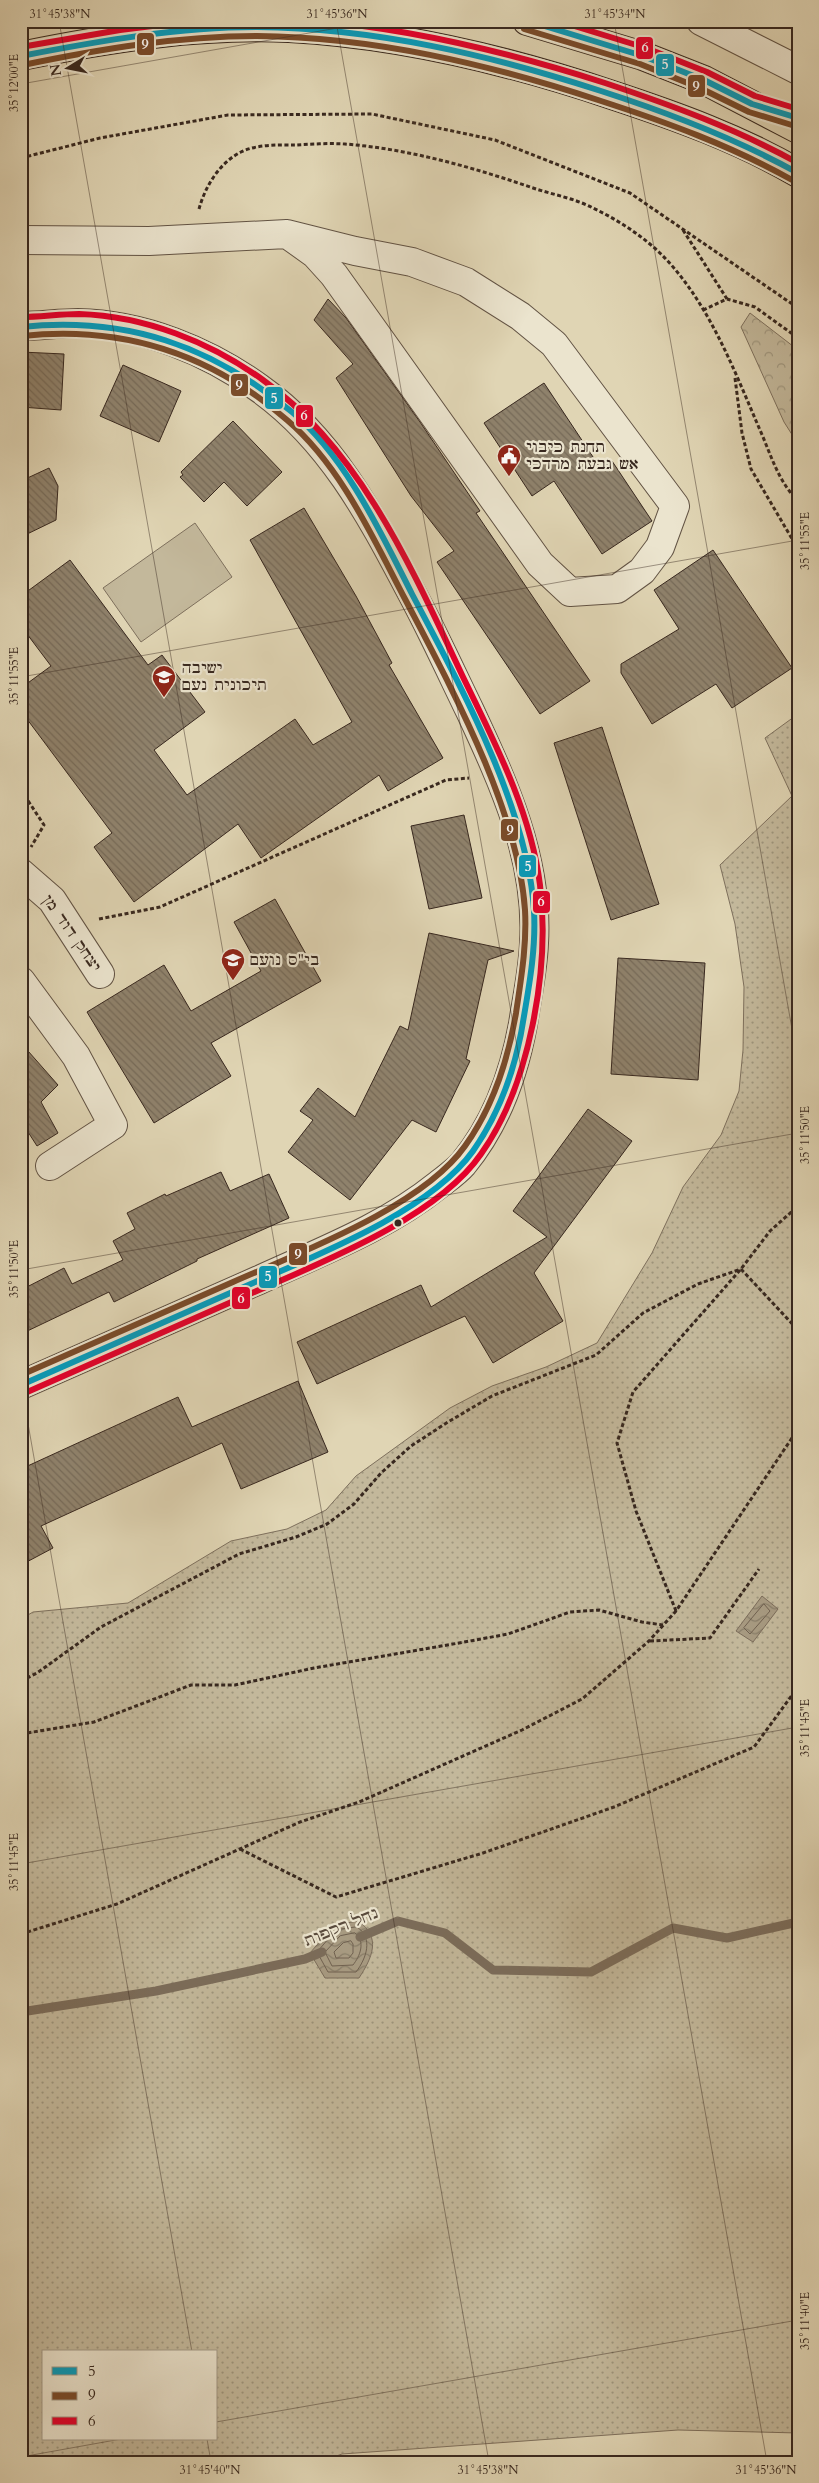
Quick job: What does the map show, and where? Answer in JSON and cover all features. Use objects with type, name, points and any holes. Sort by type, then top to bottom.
[{"type":"main road","points":[[527,21],[644,56],[704,80],[798,129]]},
{"type":"main road","points":[[21,56],[118,39],[201,30],[289,28],[402,40],[520,66],[644,106],[693,123],[798,173]]},
{"type":"main road","points":[[752,104],[798,118]]},
{"type":"street","points":[[700,21],[798,70]]},
{"type":"street","points":[[21,240],[97,242],[287,234],[355,251],[412,262],[466,282],[520,316],[554,344],[675,506],[660,547],[642,571],[617,589],[570,592],[540,564],[334,275],[315,254],[287,234]]},
{"type":"street","points":[[21,1385],[324,1251],[394,1216],[428,1194],[460,1167],[487,1130],[516,1061],[534,941],[531,887],[522,838],[500,775],[434,636],[381,534],[342,470],[297,417],[258,386],[222,364],[174,342],[129,328],[81,323],[24,327]]},
{"type":"street","name":"יצחק דוד מן","points":[[24,864],[52,900],[100,974]]},
{"type":"street","points":[[21,981],[76,1056],[113,1125],[50,1166]]},
{"type":"path","points":[[21,158],[100,138],[228,115],[372,114],[495,140],[630,193],[798,308]]},
{"type":"path","points":[[191,239],[202,198],[212,179],[223,166],[241,152],[274,146],[354,145],[411,154],[499,176],[593,208],[636,233],[662,255],[683,278],[703,310],[735,372],[768,446],[776,471],[798,501]]},
{"type":"path","points":[[680,226],[727,299]]},
{"type":"path","points":[[703,310],[727,299],[755,307],[798,338]]},
{"type":"path","points":[[735,372],[742,433],[751,469],[798,549]]},
{"type":"path","points":[[68,925],[160,906],[446,780],[500,775]]},
{"type":"path","points":[[21,790],[44,825],[24,864]]},
{"type":"path","points":[[676,1611],[636,1511],[617,1443],[633,1392],[741,1270],[770,1231],[798,1206]]},
{"type":"path","points":[[741,1270],[798,1330]]},
{"type":"path","points":[[21,1681],[37,1673],[100,1627],[239,1554],[296,1537],[327,1524],[354,1504],[411,1446],[448,1422],[492,1396],[596,1355],[643,1313],[698,1284],[741,1270]]},
{"type":"path","points":[[21,1934],[117,1904],[300,1822],[359,1802],[530,1725],[582,1699],[649,1641],[676,1611],[798,1429]]},
{"type":"path","points":[[649,1641],[710,1638],[759,1569]]},
{"type":"path","points":[[21,1734],[94,1722],[191,1686],[235,1685],[314,1668],[508,1634],[570,1612],[598,1610],[642,1622],[664,1625]]},
{"type":"path","points":[[240,1849],[336,1897],[483,1853],[614,1807],[754,1747],[798,1687]]},
{"type":"green space","points":[[750,313],[798,350],[798,444],[784,422],[741,327]]},
{"type":"green space","points":[[195,523],[232,577],[141,642],[103,588]]},
{"type":"green space","points":[[798,714],[798,2433],[678,2430],[342,2454],[320,2462],[21,2462],[21,1619],[33,1612],[128,1603],[231,1541],[287,1529],[326,1510],[356,1476],[450,1408],[492,1386],[546,1367],[597,1343],[652,1253],[683,1187],[721,1135],[739,1091],[743,1050],[744,987],[735,924],[720,865],[792,796],[765,738]]},
{"type":"water","points":[[762,1596],[778,1609],[753,1642],[736,1631]]},
{"type":"water","points":[[358,1921],[370,1934],[372,1941],[371,1955],[364,1970],[359,1978],[325,1978],[310,1953],[334,1925]]},
{"type":"building","points":[[328,299],[346,318],[420,422],[480,511],[476,513],[590,681],[540,714],[437,562],[454,551],[411,496],[336,378],[353,364],[314,320]]},
{"type":"building","points":[[21,352],[64,354],[61,410],[21,407]]},
{"type":"building","points":[[123,365],[181,391],[159,442],[100,416]]},
{"type":"building","points":[[544,383],[601,469],[612,461],[652,521],[602,554],[554,481],[532,496],[484,423]]},
{"type":"building","points":[[233,421],[282,472],[247,506],[224,482],[204,502],[180,477],[183,475],[181,472]]},
{"type":"building","points":[[49,468],[58,486],[56,520],[21,537],[21,481]]},
{"type":"building","points":[[304,508],[356,596],[392,663],[389,665],[443,758],[388,791],[379,775],[261,858],[238,824],[134,902],[94,847],[112,833],[21,711],[21,688],[51,666],[21,626],[21,596],[70,560],[148,665],[162,655],[205,712],[154,750],[187,795],[295,719],[313,745],[352,722],[250,540]]},
{"type":"building","points":[[713,550],[792,668],[732,708],[716,684],[652,724],[621,673],[621,664],[679,629],[654,590]]},
{"type":"building","points":[[602,727],[659,904],[611,920],[554,743]]},
{"type":"building","points":[[464,815],[482,898],[429,909],[411,826]]},
{"type":"building","points":[[275,899],[321,981],[211,1043],[231,1076],[154,1123],[87,1012],[164,965],[191,1011],[261,971],[234,922]]},
{"type":"building","points":[[429,933],[514,951],[488,960],[466,1059],[470,1061],[436,1132],[412,1120],[350,1200],[288,1152],[313,1120],[300,1111],[318,1088],[355,1117],[400,1026],[408,1030]]},
{"type":"building","points":[[618,958],[705,963],[698,1080],[611,1074]]},
{"type":"building","points":[[21,1043],[58,1085],[41,1102],[58,1133],[37,1146],[21,1121]]},
{"type":"building","points":[[588,1109],[632,1141],[534,1273],[563,1321],[493,1363],[465,1316],[317,1384],[297,1342],[421,1285],[431,1307],[547,1237],[513,1211]]},
{"type":"building","points":[[221,1172],[230,1191],[269,1174],[289,1218],[197,1259],[197,1261],[114,1302],[109,1292],[21,1334],[21,1290],[64,1268],[72,1284],[123,1260],[113,1241],[135,1229],[127,1213],[165,1194],[166,1196]]},
{"type":"building","points":[[298,1381],[328,1452],[241,1489],[222,1443],[41,1526],[53,1548],[21,1565],[21,1469],[178,1397],[192,1427]]},
{"type":"waterway","name":"נחל רקפות","points":[[360,1937],[398,1921],[445,1933],[493,1970],[591,1972],[673,1928],[727,1938],[798,1922]]},
{"type":"waterway","name":"נחל רקפות","points":[[21,2012],[156,1991],[305,1959],[322,1952]]},
{"type":"transit line","name":"6","points":[[21,47],[120,30],[193,21]]},
{"type":"transit line","name":"6","points":[[316,21],[426,36],[498,52],[570,72],[630,91],[703,118],[751,139],[798,163]]},
{"type":"transit line","name":"5","points":[[528,21],[643,56],[704,80],[752,104],[798,118]]},
{"type":"transit line","name":"6","points":[[558,21],[646,48],[707,72],[755,96],[798,109]]},
{"type":"transit line","name":"5","points":[[21,56],[80,45],[198,29],[257,27],[301,29],[388,38],[474,55],[601,91],[701,127],[798,173]]},
{"type":"transit line","name":"9","points":[[524,29],[640,64],[700,88],[749,112],[795,126]]},
{"type":"transit line","name":"9","points":[[23,65],[139,44],[198,38],[257,36],[300,38],[344,41],[387,47],[472,64],[598,100],[649,117],[723,146],[794,181]]},
{"type":"transit line","name":"6","points":[[21,317],[79,314],[104,316],[152,326],[199,343],[243,366],[263,380],[298,409],[329,441],[356,477],[404,555],[499,753],[529,831],[540,885],[542,918],[539,988],[533,1025],[524,1060],[512,1095],[498,1126],[481,1154],[460,1178],[434,1200],[403,1221],[369,1240],[299,1273],[25,1393]]},
{"type":"transit line","name":"5","points":[[21,327],[96,326],[131,331],[165,340],[198,353],[230,369],[292,412],[311,430],[346,473],[375,521],[470,707],[489,748],[519,831],[529,872],[534,911],[533,950],[528,990],[521,1034],[512,1069],[492,1120],[473,1151],[453,1174],[427,1195],[364,1233],[21,1385]]},
{"type":"transit line","name":"9","points":[[21,1375],[292,1257],[358,1226],[420,1189],[445,1168],[465,1146],[475,1131],[484,1115],[504,1065],[516,1013],[525,936],[525,910],[520,871],[510,831],[480,750],[443,671],[368,528],[340,481],[324,459],[287,420],[258,397],[227,377],[196,361],[164,349],[130,340],[95,335],[22,336]]},
{"type":"place","name":"תחנת כיבוי אש גבעת מרדכי","points":[[509,477]]},
{"type":"place","name":"ישיבה תיכונית נעם","points":[[164,698]]},
{"type":"place","name":"בי\"ס נועם","points":[[233,981]]}]
